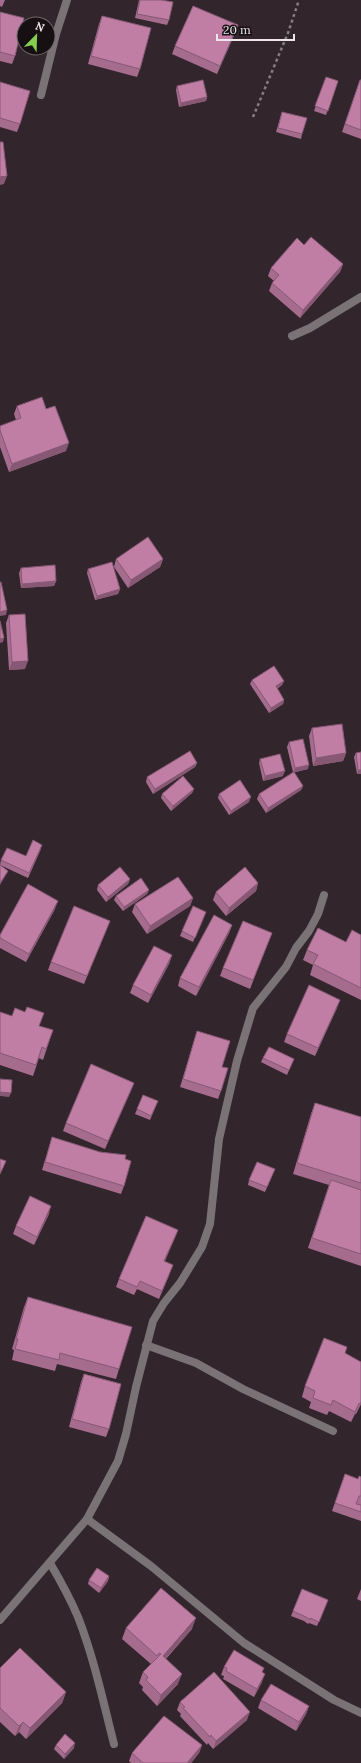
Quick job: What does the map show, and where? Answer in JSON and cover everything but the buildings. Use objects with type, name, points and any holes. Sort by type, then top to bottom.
[{"type":"street","points":[[41,95],[56,34],[67,0]]},
{"type":"street","points":[[292,336],[310,328],[361,297]]},
{"type":"street","points":[[0,1620],[87,1519],[118,1462],[126,1434],[152,1321],[180,1283],[202,1247],[210,1224],[219,1139],[235,1068],[253,1008],[286,967],[296,948],[309,931],[318,914],[324,895]]},
{"type":"street","points":[[146,1345],[196,1363],[242,1389],[333,1430]]},
{"type":"street","points":[[87,1519],[151,1566],[244,1643],[334,1700],[361,1713]]},
{"type":"street","points":[[50,1563],[65,1589],[78,1618],[96,1672],[114,1744]]},
{"type":"path","points":[[253,117],[288,33],[299,0]]}]
